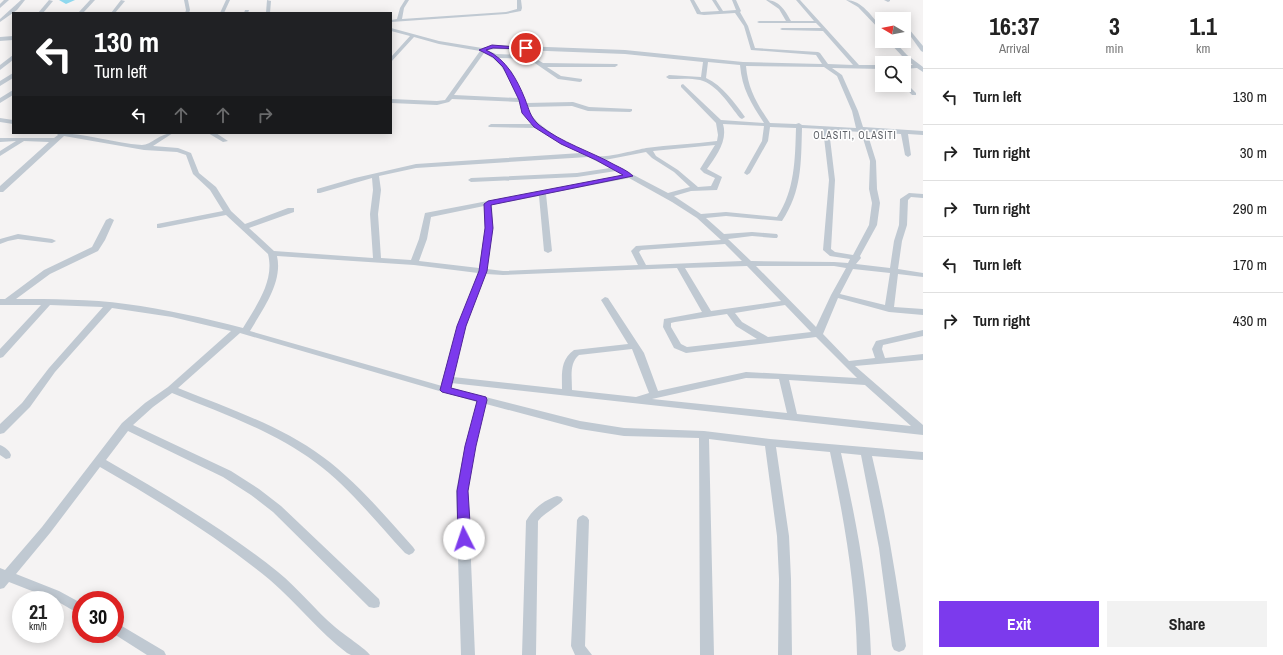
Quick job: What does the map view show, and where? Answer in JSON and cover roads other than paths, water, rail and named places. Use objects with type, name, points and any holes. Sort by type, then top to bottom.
[{"type":"street","points":[[0,7],[7,0]]},
{"type":"street","points":[[0,21],[23,0]]},
{"type":"street","points":[[81,12],[93,0]]},
{"type":"street","points":[[186,0],[187,12]]},
{"type":"street","points":[[222,12],[228,0]]},
{"type":"street","points":[[400,20],[402,8],[407,0]]},
{"type":"street","points":[[392,21],[461,18],[515,12],[520,8],[519,0]]},
{"type":"street","points":[[692,0],[700,14],[737,12]]},
{"type":"street","points":[[714,0],[722,13]]},
{"type":"street","points":[[734,0],[740,10],[737,12]]},
{"type":"street","points":[[768,0],[781,8],[789,22]]},
{"type":"street","points":[[798,0],[858,67]]},
{"type":"street","points":[[848,0],[860,6],[875,23]]},
{"type":"street","points":[[41,12],[52,1]]},
{"type":"street","points":[[114,12],[123,1]]},
{"type":"street","points":[[268,12],[269,1]]},
{"type":"street","points":[[737,12],[746,26],[753,48],[761,50],[813,52],[818,54],[825,63],[839,75],[855,111],[873,161],[873,189],[876,203],[873,225],[857,258],[835,295],[818,334]]},
{"type":"street","points":[[759,22],[818,22]]},
{"type":"street","points":[[782,28],[826,30]]},
{"type":"street","points":[[392,29],[445,44],[482,50],[495,56],[530,58],[543,65],[562,79],[580,80]]},
{"type":"street","points":[[911,34],[923,50]]},
{"type":"street","points":[[392,59],[413,35]]},
{"type":"street","points":[[0,39],[12,38]]},
{"type":"street","points":[[392,101],[443,103],[452,97],[482,50],[496,46],[607,51],[743,64],[825,63]]},
{"type":"street","points":[[899,48],[920,66]]},
{"type":"street","points":[[495,56],[509,72],[523,102],[527,117],[537,126],[563,143],[598,158],[700,216],[788,302],[847,364],[923,431]]},
{"type":"street","points":[[0,68],[12,58]]},
{"type":"street","points":[[748,59],[875,67]]},
{"type":"street","points":[[703,79],[706,60]]},
{"type":"street","points":[[743,64],[744,78],[752,101],[767,123],[765,141],[747,173]]},
{"type":"street","points":[[543,65],[615,65]]},
{"type":"street","points":[[0,84],[12,76]]},
{"type":"street","points":[[669,77],[703,79],[719,90],[742,116]]},
{"type":"street","points":[[667,196],[695,188],[712,188],[715,186],[719,176],[706,172],[703,169],[723,134],[719,122],[683,86]]},
{"type":"street","points":[[911,91],[914,94]]},
{"type":"street","points":[[0,100],[12,93]]},
{"type":"street","points":[[452,97],[573,104],[588,109],[630,110]]},
{"type":"street","points":[[0,120],[12,122]]},
{"type":"street","points":[[719,122],[767,123],[923,133]]},
{"type":"street","points":[[700,216],[726,214],[779,218],[784,213],[793,191],[798,171],[799,125]]},
{"type":"street","points":[[491,126],[537,126]]},
{"type":"street","points":[[826,127],[832,180],[827,250],[833,254],[857,258]]},
{"type":"street","points":[[904,132],[908,155]]},
{"type":"street","points":[[144,148],[168,134]]},
{"type":"street","points":[[213,134],[225,140]]},
{"type":"street","points":[[0,190],[60,135]]},
{"type":"street","points":[[0,140],[60,135],[144,148],[186,152],[191,157],[196,174],[213,189],[228,212],[272,253],[275,263],[270,285],[258,310],[242,331],[149,405],[126,426],[3,578],[55,595],[72,604]]},
{"type":"street","points":[[0,154],[23,139]]},
{"type":"street","points":[[598,158],[648,150],[719,143]]},
{"type":"street","points":[[648,150],[654,157],[676,172],[695,188]]},
{"type":"street","points":[[320,191],[416,166],[590,155]]},
{"type":"street","points":[[471,180],[578,175],[618,169]]},
{"type":"street","points":[[375,176],[377,190],[374,209],[377,261]]},
{"type":"street","points":[[414,263],[422,244],[428,215],[630,176]]},
{"type":"street","points":[[542,192],[548,251]]},
{"type":"street","points":[[889,309],[898,241],[903,225],[904,199],[909,195],[923,196]]},
{"type":"street","points":[[446,385],[464,319],[483,271],[489,228],[488,204]]},
{"type":"street","points":[[244,227],[291,210]]},
{"type":"street","points":[[160,226],[228,212]]},
{"type":"street","points":[[4,302],[48,272],[95,249],[110,220]]},
{"type":"street","points":[[643,267],[635,251],[639,248],[724,239],[752,234],[774,236]]},
{"type":"street","points":[[0,242],[5,238],[14,236],[52,241]]},
{"type":"street","points":[[272,253],[414,263],[511,273],[749,263],[814,264],[923,275]]},
{"type":"street","points":[[679,265],[708,314]]},
{"type":"street","points":[[835,295],[889,309],[923,312]]},
{"type":"street","points":[[605,300],[635,346],[654,394]]},
{"type":"street","points":[[4,302],[48,302],[110,305],[157,311],[242,331],[446,385],[482,400],[580,425],[624,432],[704,435],[770,444],[923,456]]},
{"type":"street","points":[[0,355],[48,302]]},
{"type":"street","points":[[788,302],[667,321],[667,327],[677,346],[693,350],[818,334]]},
{"type":"street","points":[[0,430],[26,405],[52,370],[110,305]]},
{"type":"street","points":[[729,311],[739,324],[768,341]]},
{"type":"street","points":[[881,361],[877,349],[879,343],[923,333]]},
{"type":"street","points":[[567,392],[568,364],[572,355],[577,352],[635,346]]},
{"type":"street","points":[[847,364],[923,357]]},
{"type":"street","points":[[634,399],[746,375],[868,382]]},
{"type":"street","points":[[783,376],[793,417]]},
{"type":"street","points":[[446,385],[567,392],[923,431]]},
{"type":"street","points":[[171,389],[252,423],[307,451],[339,477],[409,550]]},
{"type":"street","points":[[468,655],[462,491],[470,446],[482,400]]},
{"type":"street","points":[[126,426],[227,474],[255,492],[277,509],[374,603]]},
{"type":"street","points":[[704,435],[707,655]]},
{"type":"street","points":[[770,444],[783,536],[785,579],[785,655]]},
{"type":"street","points":[[835,450],[852,526],[864,622],[864,655]]},
{"type":"street","points":[[866,452],[880,508],[890,568],[899,646]]},
{"type":"street","points":[[98,461],[181,509],[212,530],[276,579],[339,638],[363,655]]},
{"type":"street","points":[[530,655],[532,521],[536,513],[543,507],[557,500]]},
{"type":"street","points":[[583,520],[578,646],[579,650],[585,655]]},
{"type":"street","points":[[124,634],[159,655]]},
{"type":"waterway","points":[[63,0],[66,2],[71,0]]},
{"type":"district","name":"OLASITI, OLASITI","points":[[855,135]]}]
